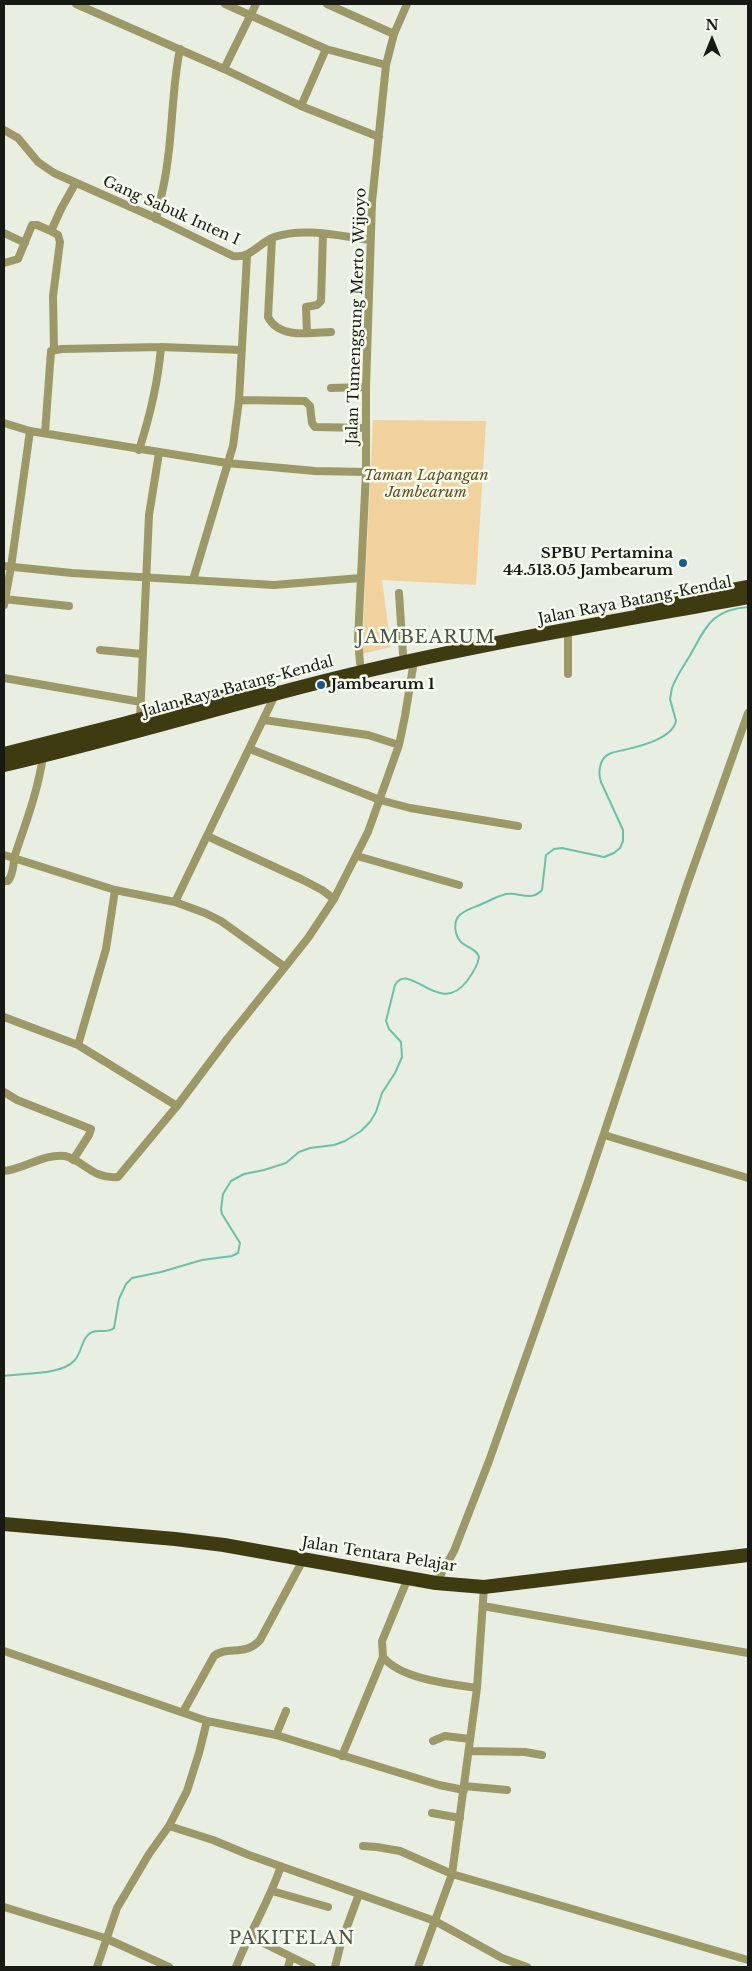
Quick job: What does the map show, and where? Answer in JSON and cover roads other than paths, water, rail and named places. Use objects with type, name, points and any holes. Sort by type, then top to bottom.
[{"type":"highway","name":"Jalan Raya Batang-Kendal","points":[[4,754],[140,719],[167,716],[276,692],[487,636],[748,587]]},
{"type":"highway","name":"Jalan Raya Batang-Kendal","points":[[4,765],[42,756],[243,690],[360,663],[408,657],[568,630],[748,597]]},
{"type":"highway","name":"Jalan Tentara Pelajar","points":[[4,1524],[224,1545],[436,1583],[484,1587],[523,1584],[748,1555]]},
{"type":"street","points":[[76,4],[180,49],[301,106],[378,137]]},
{"type":"street","points":[[225,4],[326,50],[386,66]]},
{"type":"street","points":[[224,70],[256,4]]},
{"type":"street","points":[[327,4],[394,34]]},
{"type":"street","name":"Jalan Tumenggung Merto Wijoyo","points":[[360,663],[358,639],[366,472],[370,240],[386,66],[394,34],[407,4]]},
{"type":"street","points":[[156,219],[167,166],[174,102],[174,79],[180,49]]},
{"type":"street","points":[[301,106],[326,50]]},
{"type":"street","name":"Gang Sabuk Inten I","points":[[4,130],[24,143],[38,162],[54,174],[156,219],[233,256],[240,258],[247,256],[260,244],[289,233],[323,234],[370,240]]},
{"type":"street","points":[[51,231],[75,184]]},
{"type":"street","points":[[4,263],[18,259],[32,226],[36,225],[58,235],[60,242],[54,281],[54,350]]},
{"type":"street","points":[[4,233],[25,242]]},
{"type":"street","points":[[307,333],[305,308],[307,305],[317,305],[321,301],[323,234]]},
{"type":"street","points":[[272,238],[268,317],[274,325],[284,332],[331,332]]},
{"type":"street","points":[[193,580],[233,446],[239,400],[247,256]]},
{"type":"street","points":[[44,433],[50,353],[54,350],[160,347],[242,350]]},
{"type":"street","points":[[140,450],[158,377],[160,347]]},
{"type":"street","points":[[331,388],[366,387]]},
{"type":"street","points":[[239,400],[305,401],[310,406],[312,423],[315,427],[366,428]]},
{"type":"street","points":[[4,423],[30,431],[227,463],[315,471],[366,472]]},
{"type":"street","points":[[30,431],[4,601],[69,606]]},
{"type":"street","points":[[140,719],[149,515],[159,453]]},
{"type":"street","points":[[8,566],[72,573],[274,585],[361,578]]},
{"type":"street","points":[[4,1170],[13,1170],[44,1159],[62,1156],[107,1177],[118,1177],[177,1106],[228,1038],[308,938],[334,899],[357,856],[380,800],[399,744],[408,657],[399,593]]},
{"type":"street","points":[[568,630],[568,674]]},
{"type":"street","points":[[100,650],[142,654]]},
{"type":"street","points":[[4,678],[141,702]]},
{"type":"street","points":[[175,902],[276,692]]},
{"type":"street","points":[[436,1583],[454,1551],[489,1461],[604,1135],[687,885],[748,713]]},
{"type":"street","points":[[264,720],[368,735],[399,744]]},
{"type":"street","points":[[250,749],[380,800],[410,808],[518,826]]},
{"type":"street","points":[[4,881],[10,879],[14,857],[39,783],[42,756]]},
{"type":"street","points":[[207,836],[303,880],[334,899]]},
{"type":"street","points":[[4,855],[115,890],[175,902],[221,921],[285,967]]},
{"type":"street","points":[[357,856],[459,885]]},
{"type":"street","points":[[78,1045],[106,949],[115,890]]},
{"type":"street","points":[[4,1017],[78,1045],[177,1106]]},
{"type":"street","points":[[4,1092],[17,1100],[91,1129],[73,1160]]},
{"type":"street","points":[[604,1135],[748,1178]]},
{"type":"street","points":[[183,1712],[214,1656],[218,1653],[249,1649],[260,1640],[303,1560]]},
{"type":"street","points":[[342,1756],[383,1657],[382,1641],[408,1578]]},
{"type":"street","points":[[418,1967],[452,1874],[469,1751],[484,1606],[484,1587]]},
{"type":"street","points":[[484,1606],[748,1652]]},
{"type":"street","points":[[4,1651],[207,1721],[276,1735],[439,1785],[507,1790]]},
{"type":"street","points":[[383,1657],[388,1664],[402,1672],[476,1688]]},
{"type":"street","points":[[276,1735],[286,1712]]},
{"type":"street","points":[[97,1967],[116,1908],[169,1826],[187,1791],[207,1721]]},
{"type":"street","points":[[433,1741],[444,1736],[470,1739]]},
{"type":"street","points":[[469,1751],[525,1752],[542,1755]]},
{"type":"street","points":[[432,1813],[460,1818]]},
{"type":"street","points":[[169,1826],[213,1840],[435,1921],[502,1958],[527,1967]]},
{"type":"street","points":[[363,1846],[400,1851],[452,1874],[748,1960]]},
{"type":"street","points":[[236,1967],[249,1936],[272,1892],[281,1866]]},
{"type":"street","points":[[272,1892],[328,1907]]},
{"type":"street","points":[[335,1967],[341,1943],[359,1894]]},
{"type":"street","points":[[4,1907],[106,1938],[169,1967]]},
{"type":"street","points":[[249,1936],[312,1967]]},
{"type":"street","points":[[288,1967],[291,1957]]},
{"type":"waterway","points":[[4,1376],[41,1373],[68,1366],[79,1354],[84,1340],[89,1334],[95,1331],[107,1331],[114,1328],[119,1299],[126,1284],[132,1278],[202,1260],[232,1256],[238,1253],[240,1243],[222,1214],[221,1209],[223,1194],[231,1181],[244,1174],[286,1163],[299,1152],[310,1148],[334,1145],[345,1141],[361,1131],[370,1122],[376,1112],[382,1093],[395,1073],[402,1057],[401,1042],[389,1029],[386,1021],[395,985],[401,979],[409,979],[436,992],[446,994],[456,991],[471,976],[479,957],[474,950],[461,942],[456,933],[456,920],[463,912],[506,894],[529,896],[538,894],[542,890],[546,855],[554,849],[562,848],[604,857],[620,848],[623,841],[623,830],[600,778],[600,766],[603,759],[611,753],[646,744],[668,733],[676,721],[670,699],[672,688],[705,629],[717,616],[735,609],[748,607]]},
{"type":"place","name":"SPBU Pertamina 44.513.05 Jambearum","points":[[683,563]]},
{"type":"place","name":"Jambearum 1","points":[[321,685]]},
{"type":"district","name":"JAMBEARUM","points":[[426,638]]},
{"type":"district","name":"PAKITELAN","points":[[292,1939]]},
{"type":"park label","name":"Taman Lapangan Jambearum","points":[[426,484]]}]
